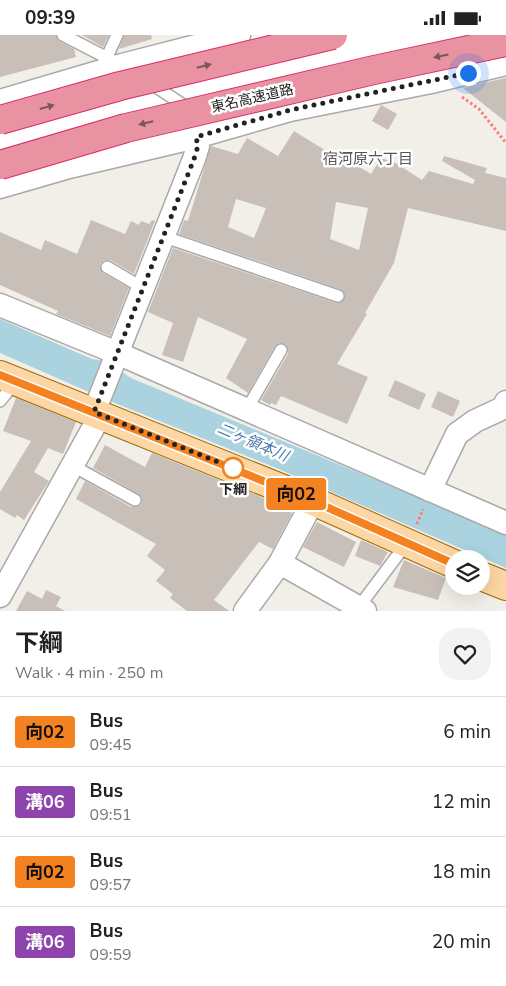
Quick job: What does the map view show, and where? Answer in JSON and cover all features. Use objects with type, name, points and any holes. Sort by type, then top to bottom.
[{"type":"highway","points":[[0,120],[120,86],[333,35]]},
{"type":"highway","name":"東名高速道路","points":[[0,165],[126,128],[374,70],[506,43]]},
{"type":"main road","points":[[5,386],[98,408],[313,501],[410,538],[445,559]]},
{"type":"main road","points":[[490,580],[506,586]]},
{"type":"street","points":[[0,101],[115,61],[239,35]]},
{"type":"street","points":[[488,35],[506,43]]},
{"type":"street","points":[[0,187],[69,167],[196,137],[290,110],[431,82],[506,64]]},
{"type":"street","points":[[0,596],[73,466],[98,408],[115,358],[165,237],[194,159],[198,146],[196,137]]},
{"type":"street","points":[[0,305],[115,358],[246,411],[427,498],[506,523]]},
{"type":"street","points":[[427,498],[456,435],[475,421],[505,406]]},
{"type":"street","points":[[245,611],[280,563],[313,501]]},
{"type":"street","points":[[280,563],[361,609]]},
{"type":"lane","points":[[63,35],[115,61],[221,130]]},
{"type":"lane","points":[[115,61],[117,35]]},
{"type":"lane","points":[[165,237],[338,296]]},
{"type":"lane","points":[[108,267],[143,288]]},
{"type":"lane","points":[[246,411],[281,350]]},
{"type":"lane","points":[[73,466],[135,500]]},
{"type":"lane","points":[[361,609],[410,538]]},
{"type":"path","points":[[431,82],[468,99],[479,109],[506,143]]},
{"type":"path","points":[[410,538],[427,498]]},
{"type":"water","name":"二ヶ領本川","points":[[0,319],[92,359],[106,361],[131,378],[415,496],[427,497],[445,509],[506,535],[506,568],[490,561],[490,550],[465,550],[274,467],[105,399],[0,353]]},
{"type":"pier","points":[[259,35],[506,35],[0,187],[0,100],[115,68]]},
{"type":"building","points":[[0,35],[56,35],[59,41],[74,49],[76,57],[0,77]]},
{"type":"building","points":[[82,35],[109,35],[103,47]]},
{"type":"building","points":[[124,35],[151,35],[152,39],[119,49]]},
{"type":"building","points":[[506,78],[506,122],[463,88],[478,84]]},
{"type":"building","points":[[381,105],[397,114],[388,130],[372,121]]},
{"type":"building","points":[[294,131],[328,152],[330,149],[371,174],[381,158],[394,162],[422,180],[429,171],[473,184],[475,180],[442,161],[444,156],[487,168],[485,173],[506,178],[506,231],[408,208],[394,263],[365,313],[367,314],[337,364],[368,377],[347,424],[281,396],[276,405],[271,403],[270,405],[261,400],[288,354],[285,344],[280,343],[275,346],[248,393],[226,378],[247,339],[198,317],[183,362],[162,355],[173,323],[148,312],[173,248],[336,303],[343,301],[345,294],[340,289],[179,234],[184,220],[188,221],[211,146],[238,154],[247,138],[278,156]],"holes":[[[236,199],[266,208],[254,238],[228,227]],[[336,202],[368,208],[359,250],[330,239]]]},
{"type":"building","points":[[91,220],[125,234],[131,221],[139,225],[141,221],[149,224],[152,220],[155,221],[134,274],[110,260],[104,260],[100,264],[103,273],[129,288],[110,336],[56,314],[58,311],[0,285],[0,232],[41,250],[45,240],[77,254]]},
{"type":"building","points":[[395,380],[426,394],[419,410],[388,396]]},
{"type":"building","points":[[438,391],[460,401],[453,417],[431,407]]},
{"type":"building","points":[[16,398],[76,422],[63,454],[48,448],[34,472],[49,481],[24,520],[17,515],[15,518],[0,509],[0,492],[31,441],[3,431]]},
{"type":"building","points":[[105,445],[145,467],[152,453],[259,496],[292,513],[273,549],[259,542],[214,600],[229,611],[187,611],[170,598],[173,594],[156,581],[165,570],[147,556],[156,544],[76,499],[85,481],[131,507],[141,504],[142,499],[139,494],[93,468]]},
{"type":"building","points":[[317,522],[356,542],[344,567],[303,547]]},
{"type":"building","points":[[361,540],[388,552],[380,566],[355,556]]},
{"type":"building","points":[[404,560],[445,578],[438,600],[393,587]]},
{"type":"building","points":[[46,590],[61,597],[56,606],[65,611],[16,611],[27,591],[42,599]]},
{"type":"bus line","name":"向02","points":[[0,375],[101,414],[313,501],[445,560]]},
{"type":"place","name":"下綱","points":[[233,468]]},
{"type":"district","name":"宿河原六丁目","points":[[368,159]]},
{"type":"route","points":[[233,468],[94,412],[165,237],[194,159],[198,146],[196,137],[290,110],[468,73]]}]
